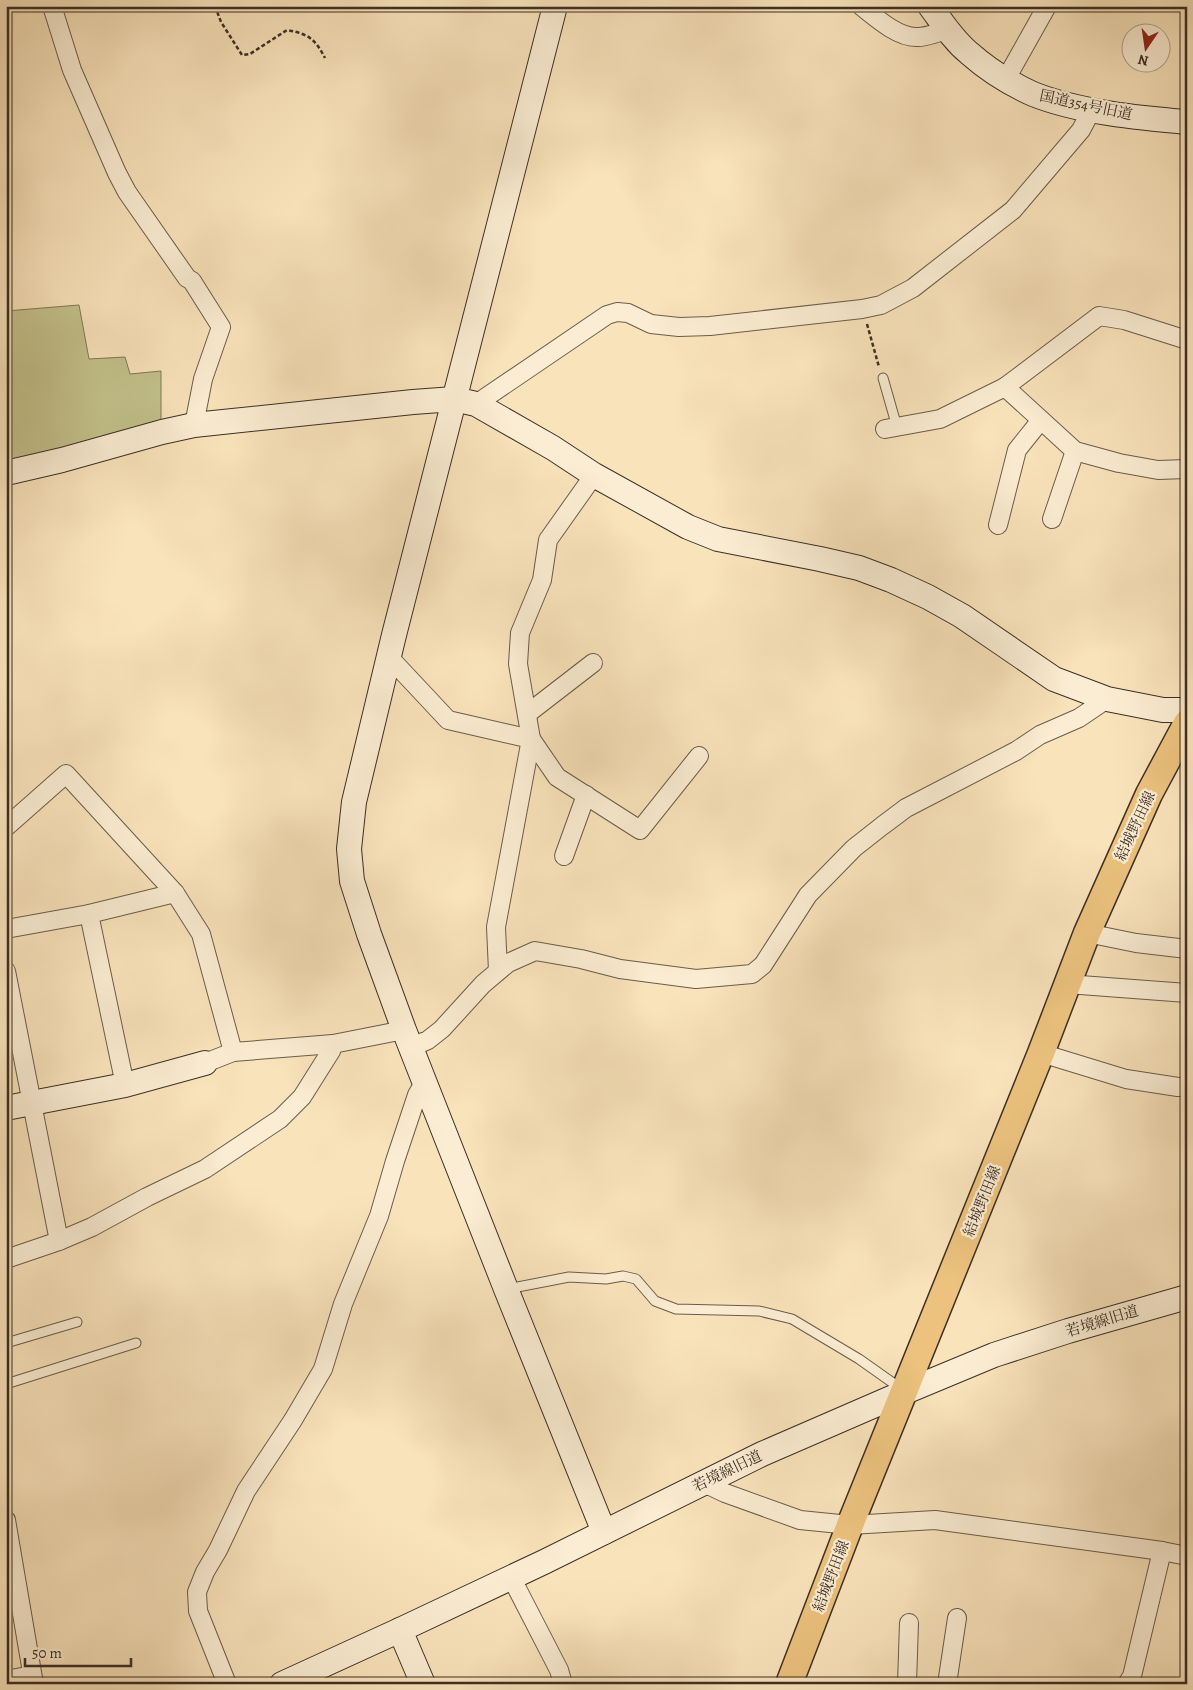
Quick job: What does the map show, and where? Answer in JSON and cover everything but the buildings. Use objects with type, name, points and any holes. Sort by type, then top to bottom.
[{"type":"main road","name":"結城野田線","points":[[789,1684],[850,1525],[899,1388],[1041,1053],[1087,933],[1149,794],[1187,723]]},
{"type":"street","points":[[52,6],[72,70],[117,174],[127,192],[187,278],[192,281],[220,327],[204,379],[194,425]]},
{"type":"street","points":[[555,6],[465,402],[389,657],[354,802],[349,849],[352,881],[369,934],[506,1289],[604,1532]]},
{"type":"street","points":[[861,6],[898,32],[916,38],[947,30]]},
{"type":"street","name":"国道354号旧道","points":[[930,6],[947,30],[967,52],[986,67],[1033,93],[1092,109],[1187,122]]},
{"type":"street","points":[[1006,79],[1047,6]]},
{"type":"street","points":[[465,402],[607,315],[617,312],[628,313],[651,324],[679,327],[710,326],[862,309],[881,305],[913,288],[1013,210],[1081,130],[1092,109]]},
{"type":"street","points":[[891,428],[940,419],[1005,387],[1099,316],[1124,320],[1187,340]]},
{"type":"street","points":[[1005,387],[1075,451],[1119,463],[1158,470],[1187,470]]},
{"type":"street","points":[[6,473],[194,425],[413,402],[465,402],[553,448],[594,474],[688,527],[718,539],[859,568],[928,597],[962,616],[1054,679],[1107,699],[1163,710],[1187,710]]},
{"type":"street","points":[[998,525],[1017,450],[1041,420]]},
{"type":"street","points":[[1052,519],[1075,451]]},
{"type":"street","points":[[498,971],[496,926],[531,739],[518,664],[520,633],[542,580],[548,540],[594,474]]},
{"type":"street","points":[[389,657],[448,720],[531,739],[557,777],[640,830],[699,756]]},
{"type":"street","points":[[527,714],[593,663]]},
{"type":"street","points":[[6,1108],[125,1085],[206,1063],[233,1052],[408,1038],[428,1040],[442,1029],[483,984],[498,971],[508,963],[535,951],[581,959],[620,969],[696,978],[752,974],[763,965],[808,895],[854,848],[882,826],[906,808],[1016,751],[1040,735],[1079,718],[1107,699]]},
{"type":"street","points":[[6,827],[66,774],[175,893],[201,934],[233,1052]]},
{"type":"street","points":[[564,856],[586,795]]},
{"type":"street","points":[[6,929],[89,914],[175,893]]},
{"type":"street","points":[[89,914],[125,1085]]},
{"type":"street","points":[[1087,933],[1136,943],[1187,949]]},
{"type":"street","points":[[6,971],[59,1241]]},
{"type":"street","points":[[1067,984],[1187,993]]},
{"type":"street","points":[[6,1259],[59,1241],[205,1169],[280,1119],[302,1097],[331,1052],[333,1044]]},
{"type":"street","points":[[1041,1053],[1126,1079],[1187,1087]]},
{"type":"street","points":[[227,1684],[198,1611],[198,1592],[205,1572],[218,1550],[246,1491],[293,1420],[323,1369],[343,1304],[379,1216],[417,1095],[425,1081]]},
{"type":"street","name":"若境線旧道","points":[[282,1684],[511,1577],[899,1388],[1068,1331],[1187,1297]]},
{"type":"street","points":[[704,1483],[725,1493],[800,1520],[850,1525],[935,1520],[1187,1556]]},
{"type":"street","points":[[6,1520],[33,1679],[6,1680]]},
{"type":"street","points":[[1127,1684],[1132,1676],[1162,1551]]},
{"type":"street","points":[[511,1577],[559,1670],[563,1684]]},
{"type":"street","points":[[948,1684],[957,1618]]},
{"type":"street","points":[[907,1684],[909,1623]]},
{"type":"street","points":[[400,1630],[423,1684]]},
{"type":"lane","points":[[883,378],[891,428]]},
{"type":"lane","points":[[506,1289],[569,1277],[606,1279],[623,1276],[636,1279],[656,1301],[676,1309],[759,1311],[792,1319],[858,1359],[899,1388]]},
{"type":"lane","points":[[6,1343],[77,1322]]},
{"type":"lane","points":[[6,1384],[136,1343]]},
{"type":"path","points":[[215,6],[220,22],[242,55],[250,54],[287,30],[302,33],[317,43],[325,58]]},
{"type":"path","points":[[862,309],[883,378]]},
{"type":"shaded area","points":[[79,305],[89,359],[125,357],[130,374],[161,371],[161,424],[6,463],[6,311]]}]
